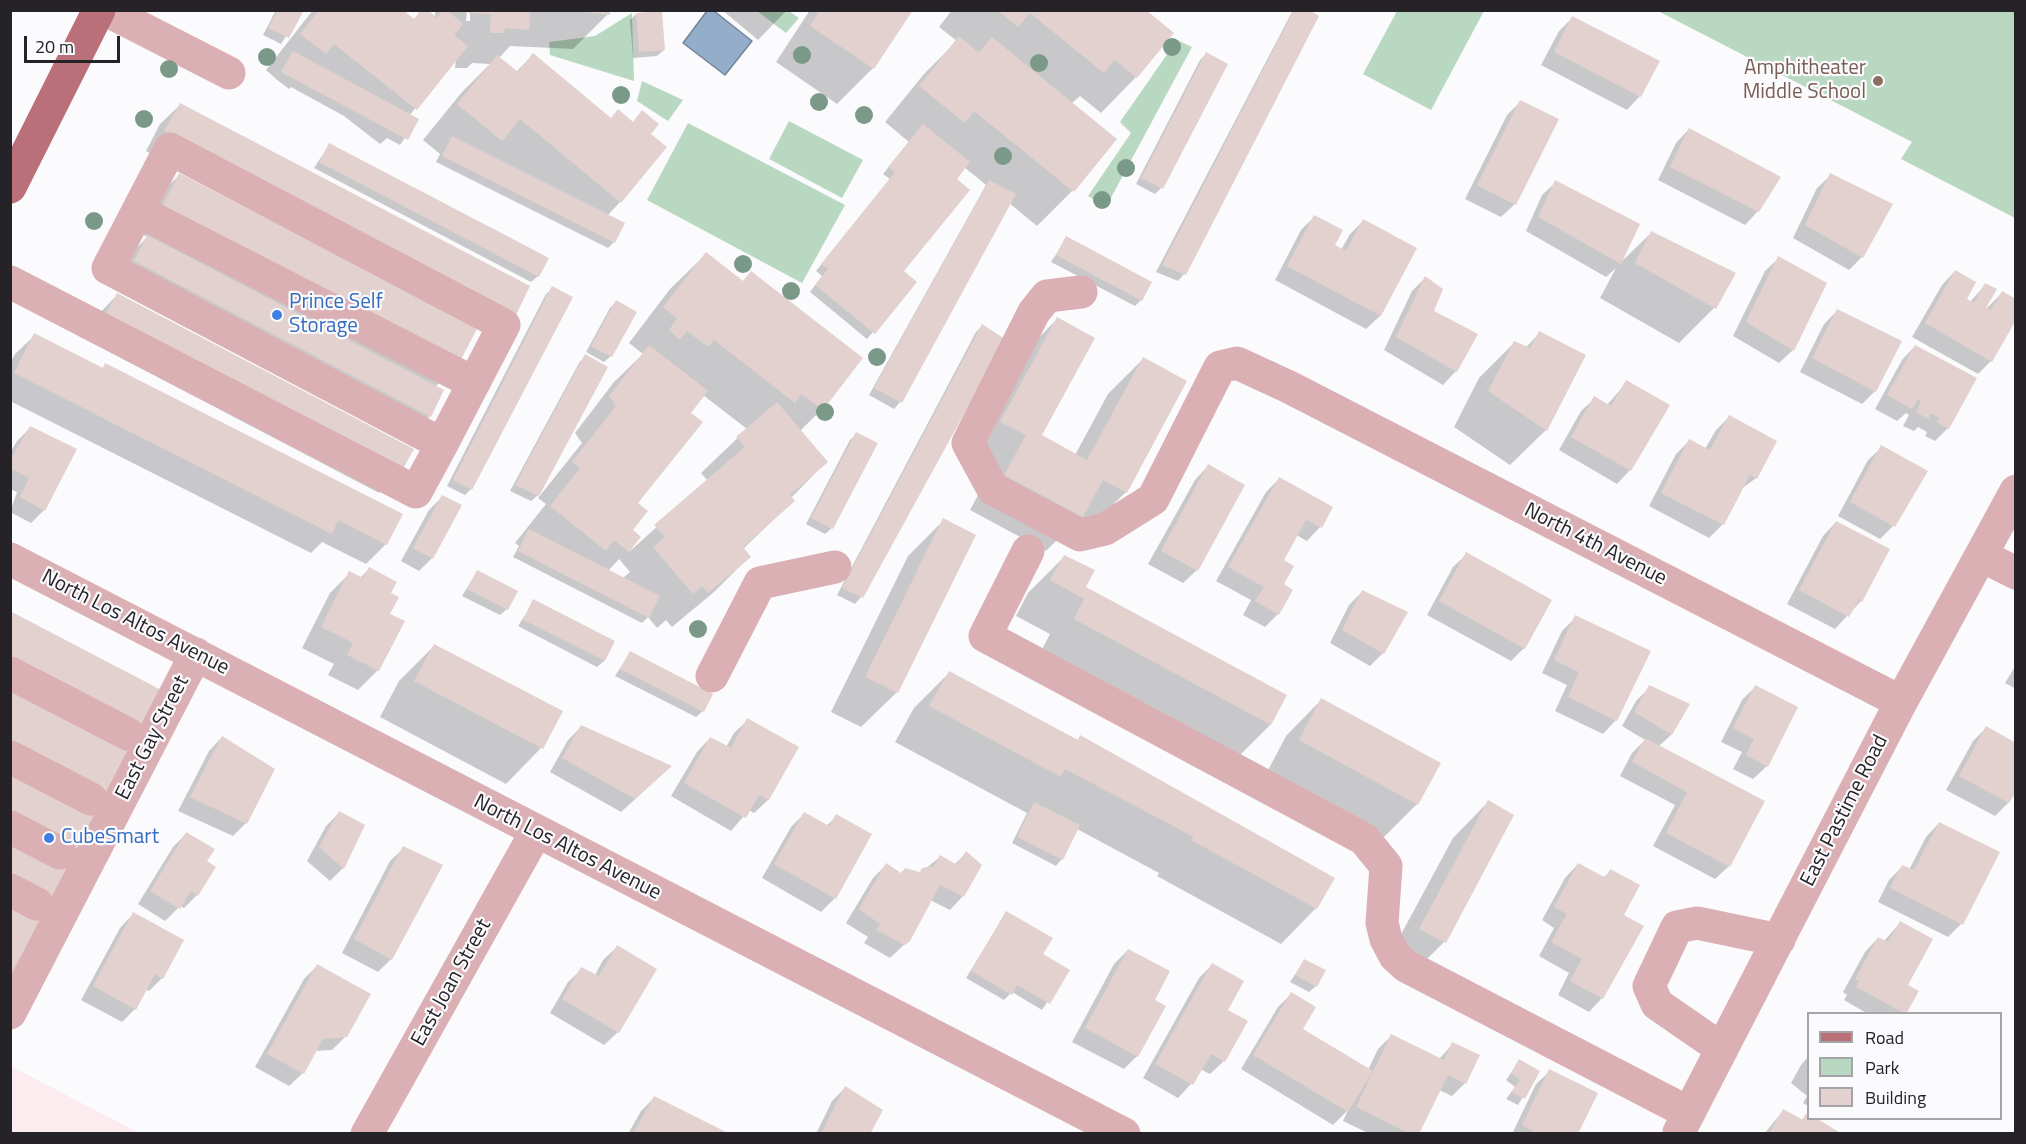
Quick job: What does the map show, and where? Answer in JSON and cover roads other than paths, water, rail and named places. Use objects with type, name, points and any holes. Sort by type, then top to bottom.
[{"type":"main road","points":[[10,187],[99,10]]},
{"type":"street","points":[[106,10],[229,73]]},
{"type":"street","points":[[10,282],[416,492],[442,444],[504,325],[170,148],[108,268],[442,444]]},
{"type":"street","points":[[138,211],[474,383]]},
{"type":"street","name":"North 4th Avenue","points":[[1081,292],[1047,296],[1034,312],[968,443],[993,489],[1080,535],[1105,529],[1153,499],[1220,368],[1237,363],[1289,387],[1901,702]]},
{"type":"street","name":"East Pastime Road","points":[[1684,1123],[1901,702],[2016,491]]},
{"type":"street","points":[[1028,551],[986,636],[1364,839],[1386,866],[1382,923],[1390,948],[1406,966],[1684,1123]]},
{"type":"street","points":[[1982,556],[2016,573]]},
{"type":"street","name":"North Los Altos Avenue","points":[[10,559],[1124,1134]]},
{"type":"street","points":[[712,676],[760,583],[835,567]]},
{"type":"street","name":"East Gay Street","points":[[10,1013],[196,654]]},
{"type":"street","points":[[10,673],[128,734]]},
{"type":"street","points":[[10,757],[91,799]]},
{"type":"street","points":[[10,827],[60,853]]},
{"type":"street","name":"East Joan Street","points":[[368,1134],[536,832]]},
{"type":"street","points":[[1722,1049],[1657,1004],[1649,986],[1677,927],[1697,922],[1779,940]]},
{"type":"water","points":[[707,11],[714,11],[752,41],[725,75],[683,43]]},
{"type":"place","name":"Amphitheater Middle School","points":[[1878,81]]},
{"type":"place","name":"Prince Self Storage","points":[[277,315]]},
{"type":"place","name":"CubeSmart","points":[[49,838]]}]
